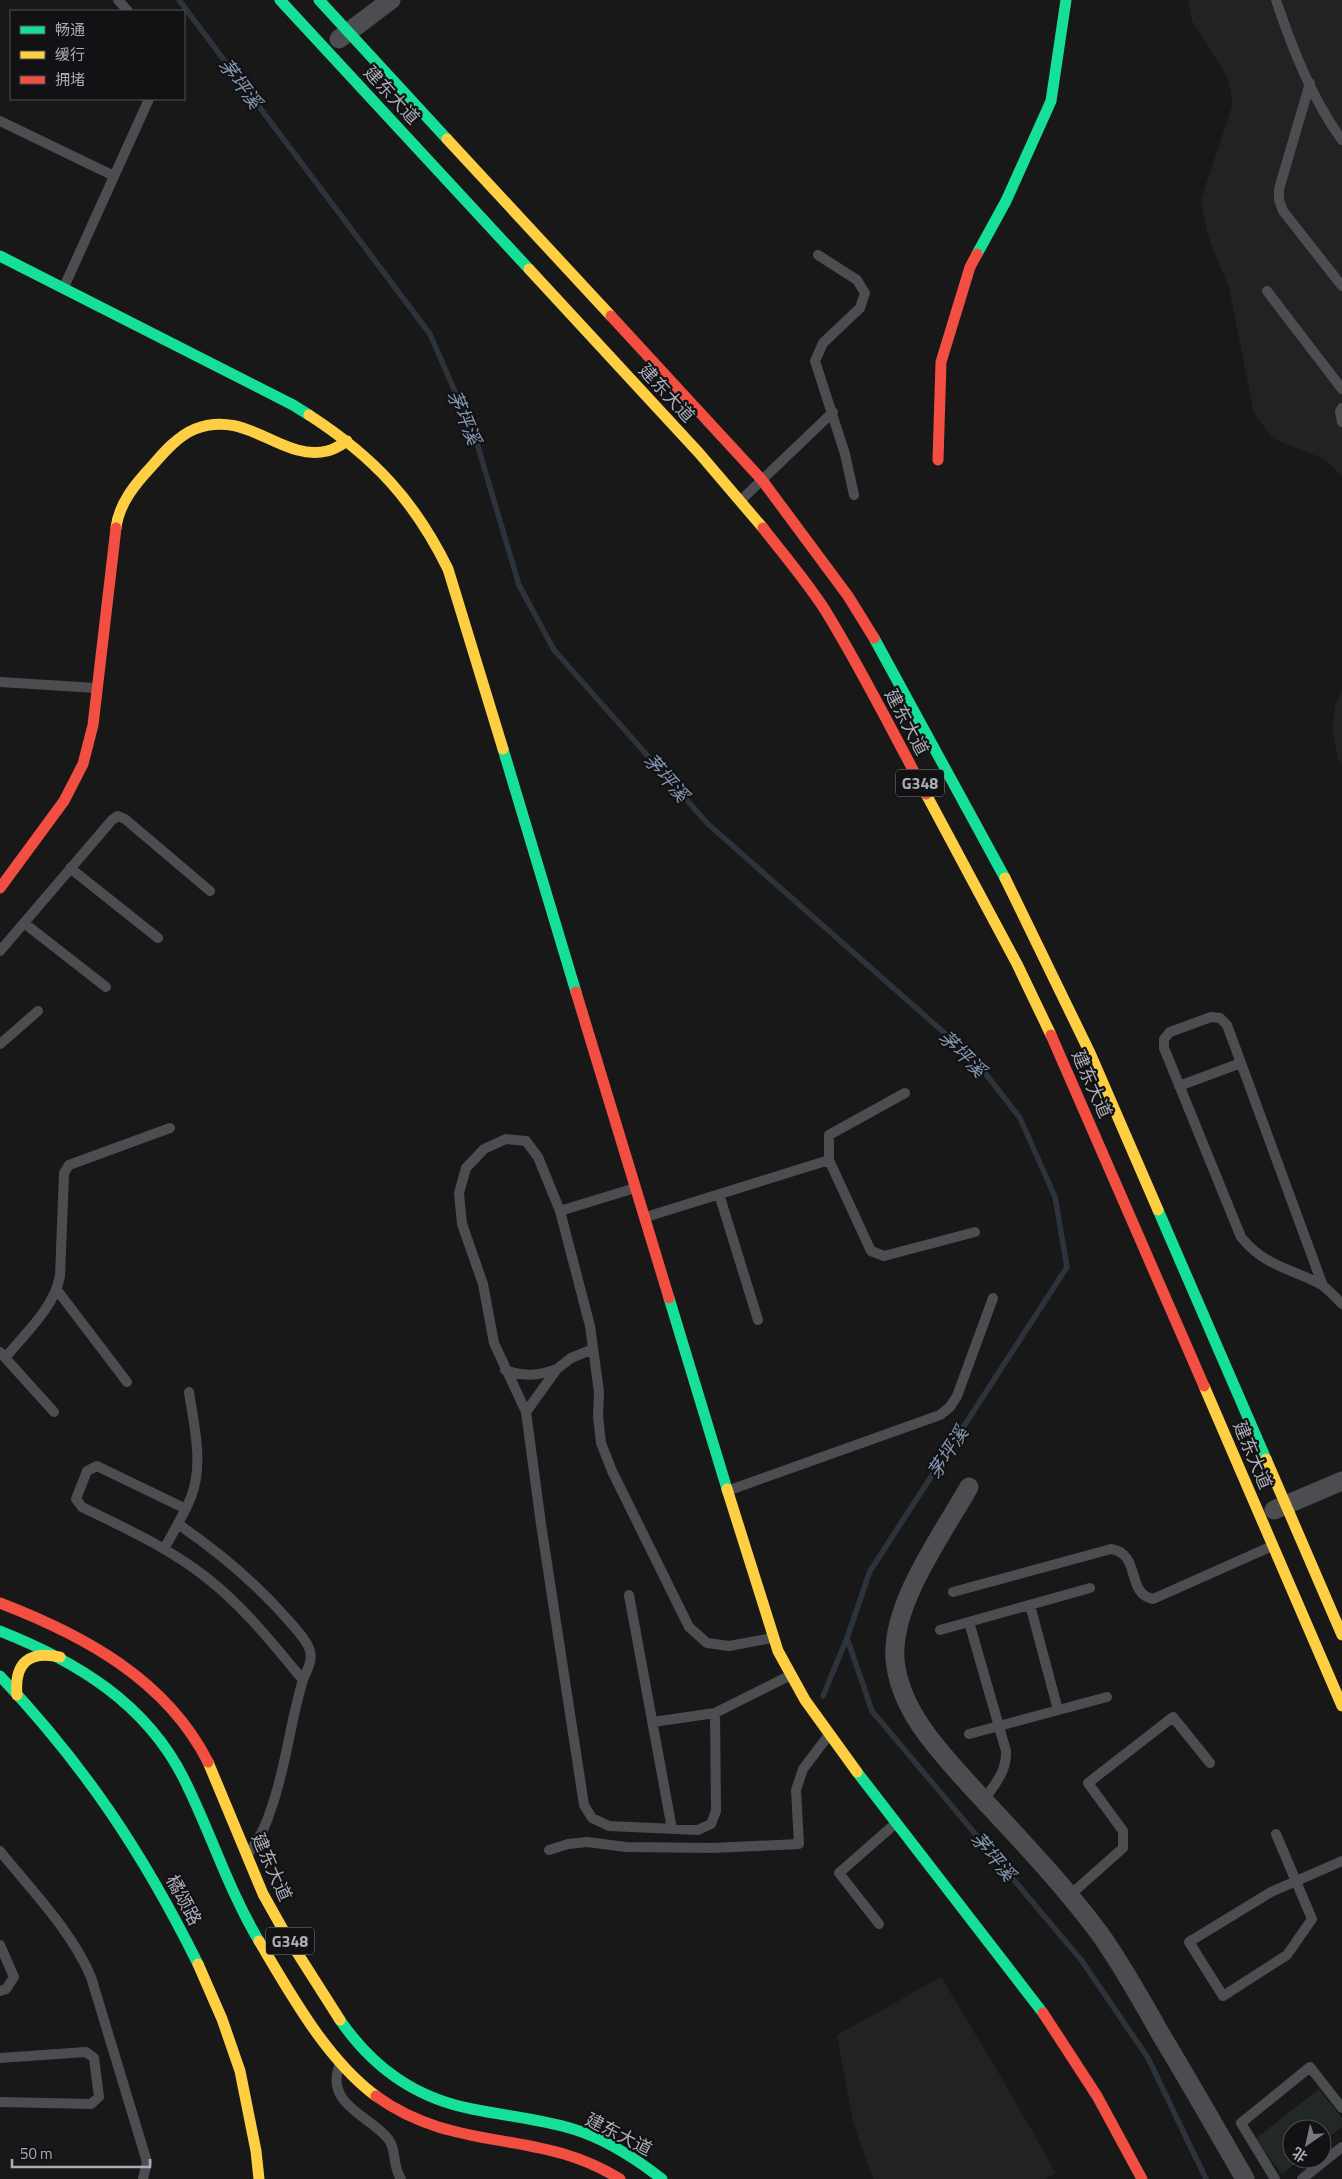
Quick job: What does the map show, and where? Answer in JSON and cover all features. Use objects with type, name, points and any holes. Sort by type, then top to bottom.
[{"type":"main road","name":"建东大道","points":[[280,0],[692,446],[784,554],[824,609],[858,668],[1016,964],[1065,1065],[1260,1516],[1286,1541],[1342,1635]]},
{"type":"main road","name":"建东大道","points":[[319,0],[762,480],[848,596],[886,658],[992,852],[1042,951],[1090,1053],[1286,1505],[1286,1541],[1342,1706]]},
{"type":"main road","points":[[938,460],[941,362],[970,267],[1006,201],[1051,101],[1066,0]]},
{"type":"main road","points":[[0,256],[293,405],[347,441],[396,486],[418,512],[435,540],[448,569],[727,1491],[772,1638],[782,1664],[829,1735],[1045,2015],[1098,2096],[1139,2178]]},
{"type":"main road","points":[[0,888],[64,801],[74,783],[89,745],[119,512],[137,482],[168,448],[196,428],[217,423],[238,426],[306,450],[322,452],[335,449],[347,441]]},
{"type":"main road","name":"建东大道","points":[[0,1603],[33,1615],[71,1633],[108,1654],[142,1680],[170,1708],[195,1740],[212,1774],[253,1932],[321,2039],[360,2084],[384,2101],[418,2120],[464,2134],[568,2154],[620,2179]]},
{"type":"main road","name":"建东大道","points":[[0,1631],[60,1657],[92,1676],[124,1699],[148,1724],[171,1755],[236,1867],[278,1922],[342,2024],[358,2046],[377,2064],[398,2081],[421,2094],[446,2104],[572,2129],[600,2139],[625,2152],[651,2175]]},
{"type":"main road","points":[[17,1695],[16,1677],[25,1661],[32,1656],[40,1654],[50,1653],[60,1657]]},
{"type":"main road","name":"橘颂路","points":[[0,1676],[63,1745],[119,1822],[167,1901],[208,1985],[240,2072],[258,2163],[259,2179]]},
{"type":"street","points":[[326,49],[391,0]]},
{"type":"street","points":[[1260,1516],[1342,1481]]},
{"type":"street","points":[[969,1487],[908,1595],[896,1636],[895,1659],[899,1681],[906,1701],[943,1756],[1070,1895],[1101,1936],[1131,1983],[1245,2179]]},
{"type":"lane","points":[[118,0],[127,10]]},
{"type":"lane","points":[[1276,0],[1310,83],[1323,110],[1342,140]]},
{"type":"lane","points":[[1310,83],[1279,189],[1280,200],[1283,211],[1342,286]]},
{"type":"lane","points":[[63,288],[150,100]]},
{"type":"lane","points":[[0,121],[114,176]]},
{"type":"lane","points":[[818,255],[857,280],[865,293],[860,308],[823,343],[815,361],[833,412],[854,495]]},
{"type":"lane","points":[[1267,291],[1342,389]]},
{"type":"lane","points":[[1342,408],[1340,411],[1342,422]]},
{"type":"lane","points":[[740,501],[833,412]]},
{"type":"lane","points":[[0,682],[97,688]]},
{"type":"lane","points":[[0,951],[70,868],[112,820],[118,816],[125,819],[210,890]]},
{"type":"lane","points":[[70,868],[158,938]]},
{"type":"lane","points":[[24,923],[106,987]]},
{"type":"lane","points":[[0,1044],[38,1011]]},
{"type":"lane","points":[[1323,1286],[1227,1025],[1220,1018],[1211,1018],[1170,1032],[1164,1039],[1164,1048],[1241,1237],[1252,1250],[1264,1259],[1323,1286],[1342,1304]]},
{"type":"lane","points":[[1179,1086],[1241,1063]]},
{"type":"lane","points":[[905,1093],[829,1135],[829,1160],[871,1251],[884,1256],[975,1232]]},
{"type":"lane","points":[[54,1412],[3,1355],[51,1302],[57,1290],[60,1276],[64,1173],[70,1165],[170,1128]]},
{"type":"lane","points":[[715,1713],[716,1811],[710,1824],[698,1830],[609,1826],[592,1818],[584,1805],[541,1524],[526,1412],[494,1343],[484,1284],[462,1224],[459,1193],[466,1168],[484,1150],[506,1139],[526,1141],[538,1157],[560,1211],[590,1326],[599,1392],[598,1416],[601,1442],[612,1471],[689,1627],[707,1643],[729,1646],[772,1638]]},
{"type":"lane","points":[[644,1217],[829,1160]]},
{"type":"lane","points":[[560,1211],[636,1188]]},
{"type":"lane","points":[[719,1194],[758,1320]]},
{"type":"lane","points":[[57,1290],[127,1382]]},
{"type":"lane","points":[[727,1491],[940,1415],[950,1407],[957,1396],[993,1298]]},
{"type":"lane","points":[[506,1370],[531,1376],[557,1368],[571,1358],[593,1349]]},
{"type":"lane","points":[[526,1412],[557,1368]]},
{"type":"lane","points":[[164,1549],[186,1509],[194,1488],[197,1466],[189,1392]]},
{"type":"lane","points":[[186,1509],[97,1466],[87,1470],[76,1499],[82,1507],[164,1549],[207,1578],[234,1601],[303,1680]]},
{"type":"lane","points":[[178,1524],[208,1544],[244,1574],[274,1604],[304,1638],[310,1648],[311,1659],[303,1680],[272,1807],[262,1834],[236,1867]]},
{"type":"lane","points":[[953,1592],[1111,1549],[1119,1550],[1126,1556],[1140,1591],[1146,1597],[1154,1598],[1286,1541]]},
{"type":"lane","points":[[940,1630],[1090,1588]]},
{"type":"lane","points":[[629,1594],[672,1829]]},
{"type":"lane","points":[[1030,1605],[1058,1710]]},
{"type":"lane","points":[[969,1622],[1006,1751],[1007,1762],[1003,1772],[984,1800]]},
{"type":"lane","points":[[652,1722],[715,1713],[789,1676]]},
{"type":"lane","points":[[969,1734],[1107,1697]]},
{"type":"lane","points":[[1070,1895],[1123,1848],[1123,1831],[1088,1783],[1173,1718],[1210,1763]]},
{"type":"lane","points":[[549,1850],[568,1844],[587,1842],[636,1848],[713,1848],[799,1844],[796,1790],[803,1769],[829,1735]]},
{"type":"lane","points":[[878,1924],[840,1873],[897,1823]]},
{"type":"lane","points":[[1276,1834],[1297,1881],[1312,1918],[1287,1955],[1223,1996],[1190,1942],[1271,1892],[1297,1881],[1342,1861]]},
{"type":"lane","points":[[0,1852],[83,1957],[146,2162],[143,2179]]},
{"type":"lane","points":[[0,1945],[14,1977],[6,1989],[0,1991]]},
{"type":"lane","points":[[0,2058],[86,2052],[94,2058],[99,2097],[92,2104],[0,2102]]},
{"type":"lane","points":[[340,2062],[336,2079],[342,2098],[389,2140],[394,2151],[396,2172],[401,2179]]},
{"type":"lane","points":[[1275,2179],[1241,2123],[1310,2067],[1342,2108]]},
{"type":"lane","points":[[1302,2179],[1342,2147]]},
{"type":"shaded area","points":[[1188,0],[1342,0],[1342,476],[1326,460],[1274,439],[1254,414],[1229,288],[1208,236],[1201,200],[1233,104],[1228,78],[1192,21]]},
{"type":"shaded area","points":[[1342,690],[1342,765],[1338,759],[1332,729],[1335,706]]},
{"type":"shaded area","points":[[941,1977],[1056,2173],[1044,2179],[873,2179],[853,2123],[837,2035]]},
{"type":"shaded area","points":[[1319,2089],[1342,2118],[1342,2127],[1332,2135],[1332,2119],[1282,2119],[1282,2169],[1288,2169],[1282,2174],[1255,2139]]},
{"type":"waterway","name":"茅坪溪","points":[[179,0],[430,334],[476,440],[519,585],[554,650],[708,824],[975,1060],[1020,1118],[1055,1197],[1067,1267],[870,1571],[847,1638],[872,1711],[1082,1961],[1148,2058],[1206,2179]]},
{"type":"waterway","points":[[823,1696],[847,1638]]},
{"type":"traffic: fast","points":[[280,0],[529,269]]},
{"type":"traffic: fast","points":[[319,0],[447,139]]},
{"type":"traffic: fast","points":[[977,254],[1006,201],[1051,101],[1066,0]]},
{"type":"traffic: fast","points":[[0,256],[293,405],[309,415]]},
{"type":"traffic: fast","points":[[874,638],[1005,878]]},
{"type":"traffic: fast","points":[[503,749],[576,992]]},
{"type":"traffic: fast","points":[[1158,1210],[1266,1459]]},
{"type":"traffic: fast","points":[[669,1298],[727,1489]]},
{"type":"traffic: fast","points":[[0,1631],[55,1656],[82,1671],[129,1707],[150,1728],[168,1752],[184,1779],[238,1901],[259,1941]]},
{"type":"traffic: fast","points":[[0,1676],[31,1710],[86,1777],[134,1848],[198,1964]]},
{"type":"traffic: fast","points":[[857,1772],[1043,2013]]},
{"type":"traffic: fast","points":[[340,2020],[367,2053],[381,2066],[414,2089],[451,2104],[548,2123],[585,2133],[620,2150],[662,2179]]},
{"type":"traffic: slow","points":[[447,139],[611,316]]},
{"type":"traffic: slow","points":[[529,269],[699,453],[763,528]]},
{"type":"traffic: slow","points":[[309,415],[373,464],[406,501],[435,544],[448,569],[503,749]]},
{"type":"traffic: slow","points":[[116,528],[124,502],[140,479],[161,455],[183,436],[195,429],[214,424],[231,425],[295,449],[311,452],[330,450],[347,441]]},
{"type":"traffic: slow","points":[[926,794],[1017,964],[1051,1035]]},
{"type":"traffic: slow","points":[[1005,878],[1090,1053],[1158,1210]]},
{"type":"traffic: slow","points":[[1204,1386],[1342,1706]]},
{"type":"traffic: slow","points":[[1266,1459],[1342,1635]]},
{"type":"traffic: slow","points":[[727,1489],[778,1651],[805,1700],[857,1772]]},
{"type":"traffic: slow","points":[[17,1695],[18,1675],[26,1661],[40,1655],[60,1657]]},
{"type":"traffic: slow","points":[[208,1762],[263,1894],[286,1935],[340,2020]]},
{"type":"traffic: slow","points":[[259,1941],[296,2003],[325,2044],[358,2081],[376,2096]]},
{"type":"traffic: slow","points":[[198,1964],[222,2019],[240,2071],[256,2151],[259,2179]]},
{"type":"traffic: jam","points":[[938,460],[941,362],[970,267],[977,254]]},
{"type":"traffic: jam","points":[[611,316],[762,480],[848,596],[874,638]]},
{"type":"traffic: jam","points":[[0,888],[64,801],[83,764],[93,725],[116,528]]},
{"type":"traffic: jam","points":[[763,528],[825,610],[865,679],[926,794]]},
{"type":"traffic: jam","points":[[576,992],[669,1298]]},
{"type":"traffic: jam","points":[[1051,1035],[1204,1386]]},
{"type":"traffic: jam","points":[[0,1603],[62,1630],[91,1645],[119,1663],[146,1684],[169,1707],[190,1733],[208,1762]]},
{"type":"traffic: jam","points":[[1043,2013],[1097,2096],[1142,2179]]},
{"type":"traffic: jam","points":[[376,2096],[399,2110],[444,2129],[564,2154],[593,2165],[620,2179]]}]
